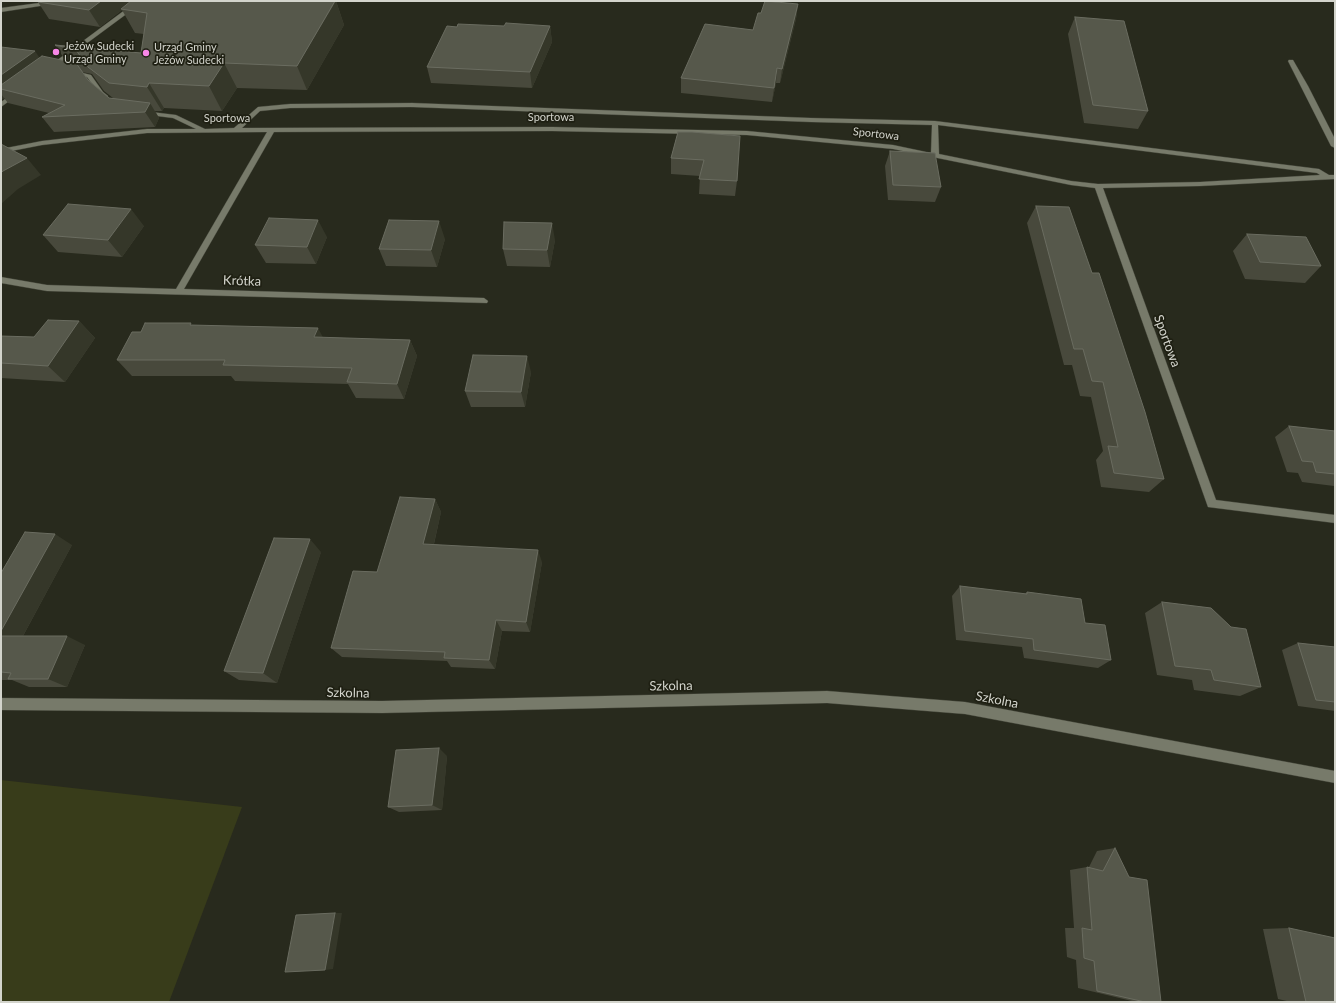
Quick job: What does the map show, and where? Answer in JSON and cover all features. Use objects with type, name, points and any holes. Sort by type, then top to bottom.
[{"type":"street","points":[[1,10],[40,4],[75,1]]},
{"type":"street","points":[[44,73],[141,1]]},
{"type":"street","points":[[1291,61],[1335,146]]},
{"type":"street","points":[[50,68],[58,70]]},
{"type":"street","points":[[66,71],[89,76],[101,93],[112,102]]},
{"type":"street","points":[[1,105],[26,87]]},
{"type":"street","points":[[237,129],[258,109],[290,106],[412,105],[811,120],[935,123],[1320,171],[1331,177]]},
{"type":"street","points":[[137,112],[174,116],[204,130]]},
{"type":"street","points":[[935,123],[935,154]]},
{"type":"street","name":"Sportowa","points":[[1,151],[42,143],[147,131],[237,129],[552,129],[746,133],[893,147],[935,154],[1072,183],[1098,186],[1200,184],[1331,177]]},
{"type":"street","points":[[178,292],[272,130]]},
{"type":"street","name":"Sportowa","points":[[1098,186],[1212,504],[1335,519]]},
{"type":"street","name":"Krótka","points":[[1,280],[47,288],[484,301]]},
{"type":"street","name":"Szkolna","points":[[1,704],[382,707],[827,697],[965,708],[1335,777]]},
{"type":"green space","points":[[1,780],[242,807],[169,1002],[1,1002]]},
{"type":"building","points":[[38,1],[101,1],[89,10]]},
{"type":"building","points":[[131,1],[335,1],[297,66],[224,63],[209,86],[149,83],[147,87],[109,83],[88,67],[76,50],[55,45],[141,53],[147,13],[121,9]]},
{"type":"building","points":[[765,1],[798,4],[782,69],[777,68],[774,88],[681,78],[705,24],[753,30],[758,13],[761,13]]},
{"type":"building","points":[[1075,17],[1124,21],[1148,111],[1093,105]]},
{"type":"building","points":[[506,23],[550,26],[530,72],[427,67],[447,26],[457,27],[458,24],[504,26]]},
{"type":"building","points":[[1,47],[35,51],[1,75]]},
{"type":"building","points":[[42,56],[76,63],[88,80],[109,98],[150,103],[145,112],[42,117],[65,105],[1,89],[1,85]]},
{"type":"building","points":[[678,132],[740,136],[737,181],[699,179],[704,160],[671,158]]},
{"type":"building","points":[[1,144],[27,158],[1,173]]},
{"type":"building","points":[[890,151],[935,153],[941,187],[893,185]]},
{"type":"building","points":[[68,204],[131,209],[108,240],[43,235]]},
{"type":"building","points":[[1036,206],[1069,207],[1092,273],[1099,273],[1145,412],[1164,479],[1114,473],[1108,446],[1118,447],[1103,382],[1092,381],[1083,349],[1074,349]]},
{"type":"building","points":[[269,218],[318,220],[307,247],[255,245]]},
{"type":"building","points":[[389,220],[439,221],[431,250],[379,249]]},
{"type":"building","points":[[504,222],[552,223],[547,250],[503,249]]},
{"type":"building","points":[[1247,234],[1306,237],[1321,266],[1260,262]]},
{"type":"building","points":[[48,320],[79,321],[48,366],[1,363],[1,336],[34,337]]},
{"type":"building","points":[[145,323],[191,323],[190,325],[318,328],[314,337],[410,340],[397,384],[347,382],[352,368],[223,365],[225,360],[117,360],[132,332],[141,332]]},
{"type":"building","points":[[473,355],[527,356],[521,392],[465,391]]},
{"type":"building","points":[[1289,426],[1335,431],[1335,474],[1316,472],[1313,462],[1302,461]]},
{"type":"building","points":[[400,497],[435,499],[423,544],[538,550],[526,622],[496,620],[489,660],[444,658],[445,652],[331,648],[353,571],[377,572]]},
{"type":"building","points":[[25,532],[55,534],[1,631],[1,573]]},
{"type":"building","points":[[274,538],[310,539],[263,673],[224,671]]},
{"type":"building","points":[[960,586],[1081,599],[1085,623],[1105,625],[1111,660],[1034,650],[1033,639],[965,631]]},
{"type":"building","points":[[1162,602],[1211,608],[1231,627],[1246,629],[1261,687],[1214,680],[1211,670],[1175,666]]},
{"type":"building","points":[[1,636],[67,636],[48,679],[8,679],[11,673],[1,672]]},
{"type":"building","points":[[1298,643],[1335,647],[1335,702],[1316,700]]},
{"type":"building","points":[[439,748],[432,805],[388,807],[396,750]]},
{"type":"building","points":[[1115,848],[1129,877],[1147,880],[1161,1002],[1145,1002],[1097,991],[1094,961],[1084,958],[1082,928],[1092,930],[1087,867],[1103,871]]},
{"type":"building","points":[[335,913],[325,970],[285,972],[296,915]]},
{"type":"building","points":[[1289,928],[1335,938],[1335,1002],[1306,1002]]},
{"type":"place","name":"Jeżów Sudecki Urząd Gminy","points":[[56,52]]},
{"type":"place","name":"Urząd Gminy Jeżów Sudecki","points":[[146,53]]}]
